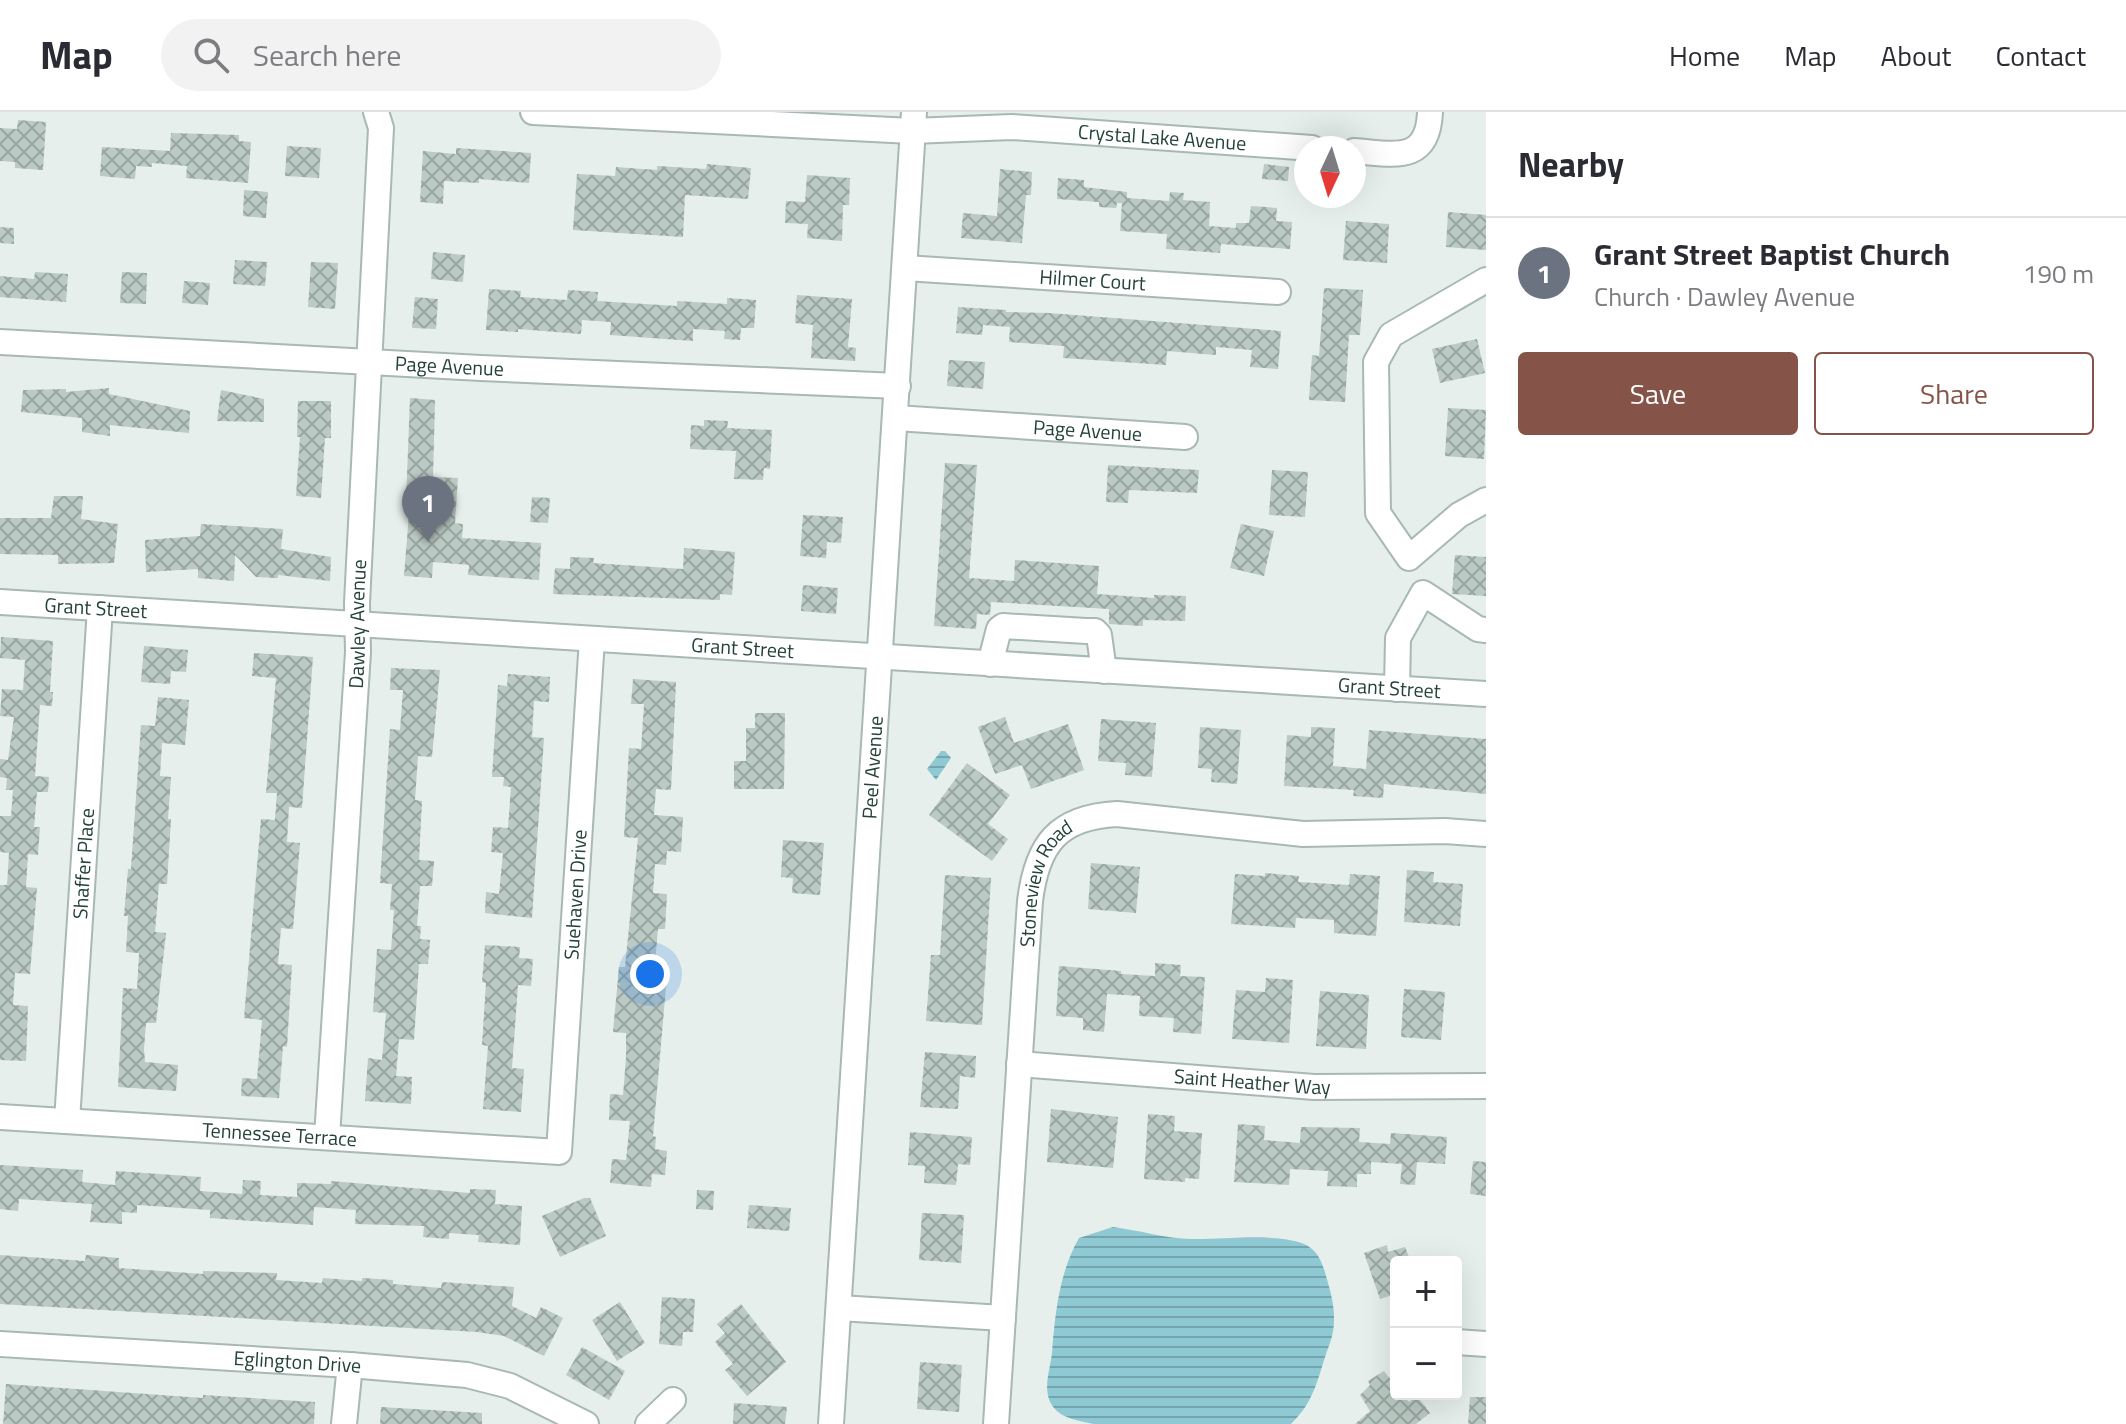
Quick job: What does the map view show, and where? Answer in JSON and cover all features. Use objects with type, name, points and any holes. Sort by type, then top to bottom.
[{"type":"street","name":"Dawley Avenue","points":[[327,1137],[358,652],[368,362],[381,128],[376,112]]},
{"type":"street","name":"Crystal Lake Avenue","points":[[533,112],[913,122],[1294,147]]},
{"type":"street","points":[[1366,152],[1411,152],[1428,136],[1430,112]]},
{"type":"street","name":"Peel Avenue","points":[[831,1424],[913,122]]},
{"type":"street","name":"Hilmer Court","points":[[905,268],[1278,292]]},
{"type":"street","points":[[1486,280],[1391,335],[1376,362],[1378,513],[1409,558],[1423,593],[1478,629],[1486,630]]},
{"type":"street","name":"Page Avenue","points":[[0,342],[898,386]]},
{"type":"street","name":"Page Avenue","points":[[896,418],[1185,437]]},
{"type":"street","points":[[1409,558],[1459,515],[1486,500]]},
{"type":"street","points":[[1397,689],[1398,638],[1423,593]]},
{"type":"street","name":"Grant Street","points":[[0,602],[1486,694]]},
{"type":"street","name":"Shaffer Place","points":[[67,1121],[100,608]]},
{"type":"street","points":[[990,664],[999,629],[1003,626],[1095,631],[1099,635],[1104,671]]},
{"type":"street","name":"Suehaven Drive","points":[[559,1152],[592,639]]},
{"type":"street","name":"Stoneview Road","points":[[996,1424],[1033,877],[1040,857],[1053,837],[1070,823],[1093,815],[1117,814],[1303,834],[1445,831],[1486,834]]},
{"type":"street","name":"Saint Heather Way","points":[[1019,1064],[1314,1087],[1486,1086]]},
{"type":"street","name":"Tennessee Terrace","points":[[0,1117],[559,1152]]},
{"type":"street","points":[[839,1308],[1003,1318]]},
{"type":"street","points":[[1462,1342],[1486,1344]]},
{"type":"street","name":"Eglington Drive","points":[[0,1344],[467,1375],[510,1386],[586,1424]]},
{"type":"street","points":[[344,1424],[350,1365]]},
{"type":"street","points":[[648,1424],[673,1400]]},
{"type":"water","points":[[941,751],[951,758],[936,780],[927,769]]},
{"type":"water","points":[[1113,1227],[1182,1239],[1284,1239],[1308,1246],[1316,1253],[1330,1290],[1333,1328],[1312,1396],[1291,1424],[1094,1424],[1067,1417],[1054,1408],[1048,1395],[1047,1381],[1062,1279],[1079,1238]]},
{"type":"building","points":[[18,120],[46,122],[43,170],[15,168],[15,162],[0,161],[0,128],[17,129]]},
{"type":"building","points":[[171,133],[239,135],[239,141],[251,142],[248,183],[186,178],[187,166],[152,163],[152,167],[136,166],[135,179],[100,176],[102,147],[170,151]]},
{"type":"building","points":[[287,146],[321,148],[319,178],[285,176]]},
{"type":"building","points":[[456,148],[531,153],[529,183],[479,179],[479,183],[444,181],[443,204],[420,202],[423,151],[456,154]]},
{"type":"building","points":[[707,164],[751,168],[748,199],[685,195],[683,237],[573,230],[577,174],[615,176],[616,167],[706,169]]},
{"type":"building","points":[[1264,164],[1289,167],[1288,181],[1262,179]]},
{"type":"building","points":[[1000,169],[1032,172],[1031,195],[1026,195],[1022,243],[961,238],[963,213],[997,216]]},
{"type":"building","points":[[807,175],[850,178],[849,205],[843,205],[842,241],[807,238],[808,224],[785,223],[786,201],[805,202]]},
{"type":"building","points":[[1058,178],[1084,180],[1084,187],[1127,192],[1127,198],[1169,201],[1170,192],[1184,193],[1183,200],[1210,202],[1209,226],[1236,228],[1236,223],[1249,223],[1251,206],[1277,208],[1276,221],[1292,222],[1290,249],[1221,244],[1220,253],[1166,249],[1167,234],[1120,231],[1122,203],[1117,203],[1116,208],[1099,207],[1099,202],[1057,199]]},
{"type":"building","points":[[244,190],[268,192],[266,218],[243,216]]},
{"type":"building","points":[[1448,212],[1486,215],[1486,250],[1446,247]]},
{"type":"building","points":[[1346,221],[1389,224],[1387,263],[1343,260]]},
{"type":"building","points":[[0,227],[14,228],[14,244],[0,243]]},
{"type":"building","points":[[433,252],[465,255],[463,282],[431,279]]},
{"type":"building","points":[[235,260],[267,262],[265,286],[233,284]]},
{"type":"building","points":[[311,262],[338,263],[335,309],[308,307]]},
{"type":"building","points":[[35,272],[68,274],[66,302],[0,297],[0,276],[34,279]]},
{"type":"building","points":[[122,272],[147,273],[146,304],[120,303]]},
{"type":"building","points":[[184,281],[210,283],[208,305],[182,303]]},
{"type":"building","points":[[1324,288],[1363,290],[1360,335],[1349,335],[1345,402],[1309,400],[1312,355],[1319,356]]},
{"type":"building","points":[[489,289],[521,291],[520,297],[567,300],[568,290],[598,292],[597,301],[677,306],[677,301],[727,304],[727,298],[756,300],[754,328],[741,328],[740,340],[724,339],[725,331],[693,329],[693,341],[610,335],[611,322],[582,320],[581,334],[486,330]]},
{"type":"building","points":[[797,295],[852,299],[848,347],[856,348],[855,361],[811,358],[813,325],[795,323]]},
{"type":"building","points":[[415,297],[438,299],[436,329],[412,328]]},
{"type":"building","points":[[958,307],[1281,331],[1278,369],[1250,367],[1252,350],[1216,347],[1216,355],[1167,351],[1166,365],[1063,358],[1064,346],[1009,342],[1010,327],[983,325],[982,335],[956,333]]},
{"type":"building","points":[[1477,339],[1485,373],[1440,383],[1432,349]]},
{"type":"building","points":[[949,360],[985,362],[983,389],[947,386]]},
{"type":"building","points":[[109,388],[109,394],[190,411],[189,433],[110,425],[110,436],[82,432],[82,418],[21,412],[23,390],[66,389],[66,392]]},
{"type":"building","points":[[221,390],[264,399],[264,422],[217,421]]},
{"type":"building","points":[[410,398],[435,400],[433,477],[458,478],[455,523],[463,524],[462,538],[541,543],[539,580],[468,575],[469,565],[433,562],[432,578],[404,576],[410,501],[406,501]]},
{"type":"building","points":[[298,401],[331,401],[331,438],[325,438],[321,498],[296,496],[300,437],[297,437]]},
{"type":"building","points":[[1448,408],[1486,410],[1484,459],[1445,456]]},
{"type":"building","points":[[704,420],[728,421],[727,428],[772,430],[770,469],[764,468],[763,480],[734,479],[736,451],[690,449],[691,425],[704,426]]},
{"type":"building","points":[[945,463],[977,465],[969,578],[1014,581],[1015,560],[1099,566],[1097,594],[1154,598],[1154,595],[1186,596],[1185,621],[1143,620],[1143,626],[1109,624],[1109,609],[991,602],[990,615],[977,614],[976,629],[934,626]]},
{"type":"building","points":[[1108,465],[1199,470],[1197,493],[1129,490],[1128,503],[1106,502]]},
{"type":"building","points":[[1272,470],[1308,472],[1305,517],[1269,515]]},
{"type":"building","points":[[54,496],[83,496],[81,519],[118,524],[114,563],[58,564],[58,555],[0,554],[0,518],[51,518]]},
{"type":"building","points":[[532,497],[550,498],[548,523],[530,522]]},
{"type":"building","points":[[803,515],[843,517],[841,543],[827,542],[826,558],[800,556]]},
{"type":"building","points":[[201,524],[283,529],[281,549],[331,557],[330,581],[278,575],[278,578],[256,577],[235,555],[234,581],[198,578],[198,569],[146,572],[145,540],[200,536]]},
{"type":"building","points":[[1241,524],[1274,531],[1264,576],[1230,568]]},
{"type":"building","points":[[684,548],[735,552],[732,595],[720,594],[720,600],[553,594],[555,568],[570,569],[570,557],[594,558],[593,563],[683,569]]},
{"type":"building","points":[[1455,555],[1486,557],[1486,596],[1452,594]]},
{"type":"building","points":[[803,585],[838,588],[836,614],[801,611]]},
{"type":"building","points":[[1,637],[53,641],[52,706],[40,705],[35,776],[49,777],[48,792],[37,792],[34,827],[40,827],[38,855],[28,854],[26,887],[37,888],[30,974],[15,973],[13,1005],[28,1006],[26,1061],[0,1060],[0,885],[7,885],[9,853],[0,852],[0,816],[11,816],[13,790],[6,790],[7,778],[0,777],[0,759],[8,760],[14,717],[0,716],[2,689],[23,690],[25,660],[0,658]]},
{"type":"building","points":[[144,646],[188,650],[186,672],[171,671],[170,684],[141,682]]},
{"type":"building","points":[[254,653],[313,657],[302,808],[289,807],[287,842],[300,843],[293,929],[281,928],[278,964],[292,965],[287,1047],[283,1046],[279,1098],[241,1096],[242,1078],[257,1079],[262,1020],[244,1018],[261,819],[275,820],[277,793],[266,793],[276,678],[252,676]]},
{"type":"building","points":[[391,668],[440,670],[432,757],[418,756],[415,800],[422,801],[419,860],[434,861],[432,886],[420,886],[417,926],[421,926],[420,939],[430,940],[428,964],[419,964],[414,1040],[399,1039],[396,1076],[412,1077],[411,1104],[365,1101],[368,1058],[382,1060],[386,1013],[373,1012],[377,949],[391,950],[394,910],[390,910],[392,884],[380,883],[390,729],[400,730],[403,690],[390,690]]},
{"type":"building","points":[[508,674],[550,677],[549,702],[534,701],[532,737],[544,738],[532,918],[485,913],[486,892],[499,894],[503,853],[491,852],[493,827],[508,828],[511,787],[503,786],[504,777],[492,777],[498,685],[507,686]]},
{"type":"building","points":[[633,679],[676,682],[671,790],[656,789],[654,815],[683,817],[681,852],[667,851],[666,865],[655,864],[653,893],[667,894],[665,929],[658,929],[655,963],[668,964],[653,1136],[656,1137],[655,1149],[667,1151],[665,1175],[652,1174],[651,1187],[610,1183],[612,1159],[626,1160],[630,1121],[609,1120],[610,1094],[623,1095],[626,1033],[613,1032],[619,967],[625,967],[638,838],[624,837],[629,748],[641,749],[644,704],[631,704]]},
{"type":"building","points":[[158,697],[189,700],[185,745],[162,743],[160,776],[171,777],[168,819],[171,819],[167,884],[159,884],[155,932],[166,933],[156,1023],[146,1023],[144,1049],[145,1062],[178,1065],[176,1091],[118,1087],[123,988],[137,989],[139,953],[126,952],[128,916],[124,916],[128,869],[131,869],[141,725],[155,726]]},
{"type":"building","points":[[755,713],[785,713],[784,789],[734,789],[734,761],[746,761],[746,728],[755,728]]},
{"type":"building","points":[[1005,717],[1014,743],[1068,724],[1084,770],[1031,789],[1022,765],[995,774],[978,727]]},
{"type":"building","points":[[1101,719],[1156,723],[1152,777],[1125,775],[1126,763],[1098,761]]},
{"type":"building","points":[[1200,727],[1241,730],[1237,784],[1211,782],[1212,769],[1198,768]]},
{"type":"building","points":[[1311,727],[1335,728],[1333,766],[1366,769],[1369,730],[1486,739],[1486,794],[1384,784],[1383,798],[1353,796],[1354,790],[1284,786],[1287,735],[1311,737]]},
{"type":"building","points":[[967,763],[1010,795],[988,824],[1008,839],[992,861],[929,815]]},
{"type":"building","points":[[783,840],[824,843],[820,895],[792,893],[793,878],[781,877]]},
{"type":"building","points":[[1091,863],[1140,867],[1136,913],[1088,909]]},
{"type":"building","points":[[1407,870],[1434,872],[1433,882],[1463,884],[1460,926],[1404,922]]},
{"type":"building","points":[[1265,873],[1299,876],[1298,882],[1349,885],[1350,874],[1380,876],[1376,936],[1334,933],[1334,920],[1296,918],[1295,928],[1231,924],[1235,874],[1265,876]]},
{"type":"building","points":[[945,875],[991,878],[982,1025],[926,1021],[931,955],[940,955]]},
{"type":"building","points":[[485,945],[520,947],[519,958],[533,959],[531,986],[518,985],[512,1068],[524,1069],[521,1112],[483,1109],[488,1046],[482,1045]]},
{"type":"building","points":[[1155,963],[1181,965],[1180,976],[1205,977],[1201,1034],[1173,1032],[1174,1018],[1139,1016],[1140,996],[1107,994],[1104,1032],[1083,1030],[1083,1018],[1056,1016],[1059,966],[1155,976]]},
{"type":"building","points":[[1266,978],[1293,980],[1289,1043],[1232,1039],[1236,990],[1265,992]]},
{"type":"building","points":[[1404,989],[1445,992],[1441,1040],[1401,1037]]},
{"type":"building","points":[[1320,991],[1369,995],[1366,1049],[1316,1046]]},
{"type":"building","points":[[925,1052],[976,1056],[975,1078],[960,1076],[958,1109],[920,1107]]},
{"type":"building","points":[[1051,1109],[1118,1117],[1113,1168],[1047,1162]]},
{"type":"building","points":[[1148,1114],[1175,1116],[1174,1131],[1202,1133],[1199,1179],[1185,1178],[1185,1182],[1144,1179]]},
{"type":"building","points":[[1238,1124],[1265,1126],[1264,1140],[1300,1143],[1301,1127],[1360,1128],[1359,1142],[1390,1144],[1391,1133],[1447,1137],[1445,1164],[1417,1162],[1415,1185],[1400,1184],[1402,1164],[1371,1162],[1371,1174],[1357,1174],[1357,1187],[1327,1186],[1328,1171],[1290,1169],[1289,1185],[1234,1182]]},
{"type":"building","points":[[910,1132],[972,1137],[970,1165],[958,1164],[956,1185],[924,1183],[925,1166],[908,1165]]},
{"type":"building","points":[[1473,1161],[1486,1162],[1486,1196],[1470,1194]]},
{"type":"building","points":[[0,1165],[83,1170],[82,1182],[115,1185],[116,1171],[201,1177],[200,1191],[242,1194],[243,1180],[261,1181],[260,1195],[297,1197],[297,1183],[331,1184],[331,1181],[470,1193],[470,1189],[496,1190],[495,1204],[522,1206],[520,1245],[478,1242],[479,1235],[449,1233],[449,1239],[423,1237],[424,1226],[355,1224],[356,1210],[314,1207],[313,1225],[210,1218],[210,1210],[137,1205],[137,1213],[122,1212],[122,1224],[90,1222],[92,1204],[19,1199],[18,1211],[0,1209]]},
{"type":"building","points":[[697,1190],[714,1191],[713,1210],[696,1209]]},
{"type":"building","points":[[590,1198],[606,1236],[560,1257],[542,1216]]},
{"type":"building","points":[[749,1205],[791,1208],[789,1231],[747,1228]]},
{"type":"building","points":[[922,1213],[964,1215],[961,1263],[919,1260]]},
{"type":"building","points":[[1387,1245],[1388,1252],[1405,1247],[1409,1256],[1390,1256],[1390,1296],[1380,1299],[1364,1253]]},
{"type":"building","points":[[0,1255],[85,1261],[86,1255],[119,1258],[119,1268],[203,1274],[203,1271],[277,1273],[276,1280],[322,1283],[323,1278],[362,1281],[362,1278],[441,1288],[442,1282],[514,1287],[512,1306],[536,1318],[541,1307],[563,1318],[544,1356],[504,1336],[477,1332],[0,1304]]},
{"type":"building","points":[[662,1297],[695,1299],[693,1332],[683,1332],[682,1346],[659,1344]]},
{"type":"building","points":[[620,1302],[645,1343],[617,1361],[592,1320]]},
{"type":"building","points":[[741,1304],[786,1362],[747,1396],[725,1370],[733,1364],[715,1342],[725,1333],[717,1324]]},
{"type":"building","points":[[582,1347],[625,1371],[609,1400],[566,1375]]},
{"type":"building","points":[[920,1362],[962,1365],[959,1412],[917,1409]]},
{"type":"building","points":[[1384,1371],[1390,1378],[1390,1400],[1420,1400],[1430,1413],[1416,1424],[1355,1424],[1370,1411],[1360,1395],[1370,1385],[1368,1381]]},
{"type":"building","points":[[6,1384],[203,1398],[203,1395],[315,1402],[314,1424],[3,1424]]},
{"type":"building","points":[[1470,1397],[1486,1397],[1486,1424],[1468,1424]]},
{"type":"building","points":[[734,1403],[787,1407],[785,1424],[733,1424]]},
{"type":"building","points":[[381,1407],[482,1413],[482,1424],[380,1424]]},
{"type":"place","name":"Grant Street Baptist Church","points":[[428,542]]}]
